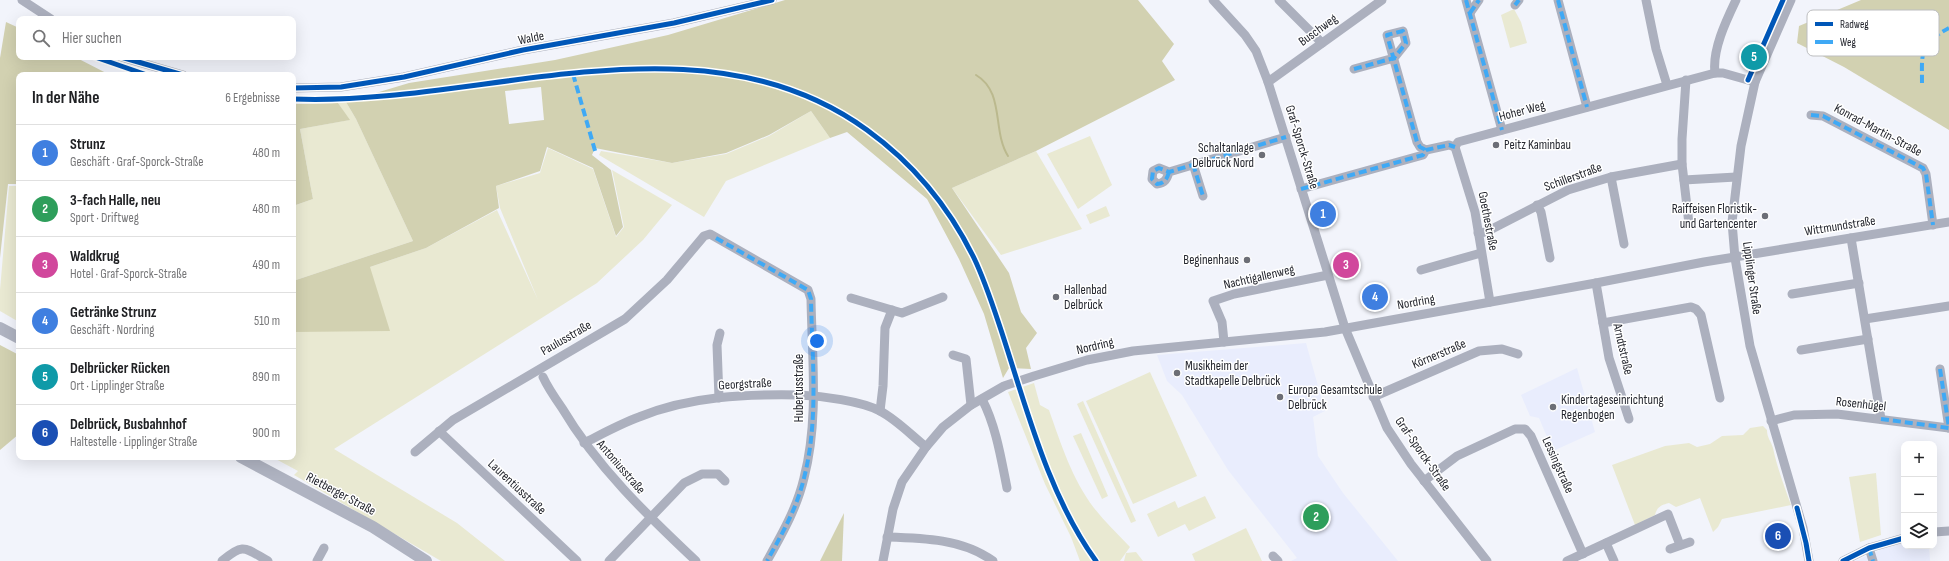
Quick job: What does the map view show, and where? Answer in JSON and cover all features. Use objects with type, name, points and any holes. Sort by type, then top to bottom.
[{"type":"main road","points":[[0,328],[16,336]]},
{"type":"main road","name":"Rietberger Straße","points":[[247,460],[373,527],[426,561]]},
{"type":"street","points":[[22,0],[46,16]]},
{"type":"street","name":"Walde","points":[[296,88],[341,86],[404,77],[523,50],[674,23],[772,0]]},
{"type":"street","name":"Graf-Sporck-Straße","points":[[1213,0],[1245,35],[1256,51],[1286,137],[1345,328],[1387,428],[1424,481],[1487,561]]},
{"type":"street","points":[[1278,0],[1322,43]]},
{"type":"street","name":"Buschweg","points":[[1268,82],[1382,0]]},
{"type":"street","points":[[1466,0],[1502,130]]},
{"type":"street","points":[[1470,13],[1479,0]]},
{"type":"street","points":[[1558,0],[1587,107]]},
{"type":"street","points":[[1646,0],[1656,49],[1668,85]]},
{"type":"street","points":[[1715,73],[1714,65],[1719,44],[1736,0]]},
{"type":"street","name":"Lipplinger Straße","points":[[1790,0],[1755,82],[1740,146],[1732,222],[1735,258],[1750,346],[1803,528],[1809,561]]},
{"type":"street","points":[[1354,69],[1394,58],[1417,142],[1420,147],[1426,150]]},
{"type":"street","points":[[132,60],[173,72]]},
{"type":"street","name":"Hoher Weg","points":[[1301,189],[1423,156],[1426,150],[1449,145],[1455,147],[1458,142],[1715,73],[1723,73],[1755,82]]},
{"type":"street","points":[[1686,80],[1682,164],[1685,202],[1689,224]]},
{"type":"street","name":"Konrad-Martin-Straße","points":[[1811,115],[1823,116],[1923,168],[1926,174],[1933,225]]},
{"type":"street","points":[[1169,172],[1286,137]]},
{"type":"street","name":"Goethestraße","points":[[1455,147],[1475,212],[1490,302]]},
{"type":"street","points":[[1193,164],[1203,196]]},
{"type":"street","name":"Schillerstraße","points":[[1478,233],[1486,232],[1568,190],[1611,177],[1682,164]]},
{"type":"street","points":[[1611,177],[1624,244]]},
{"type":"street","points":[[1684,180],[1736,177]]},
{"type":"street","points":[[1537,205],[1541,212],[1550,258]]},
{"type":"street","name":"Wittmundstraße","points":[[1735,258],[1949,222]]},
{"type":"street","name":"Paulusstraße","points":[[416,452],[453,420],[625,319],[667,280],[704,236],[710,234],[716,238]]},
{"type":"street","name":"Hubertusstraße","points":[[716,238],[808,290],[811,299],[813,396],[811,437],[804,478],[790,520],[767,561]]},
{"type":"street","points":[[1851,238],[1881,419]]},
{"type":"street","points":[[1421,270],[1481,253]]},
{"type":"street","name":"Nordring","points":[[982,399],[1004,386],[1031,377],[1087,360],[1118,354],[1324,332],[1704,262],[1735,258]]},
{"type":"street","name":"Nachtigallenweg","points":[[1224,342],[1222,322],[1213,301],[1234,294],[1328,275]]},
{"type":"street","name":"Arndtstraße","points":[[1596,283],[1609,358],[1629,420]]},
{"type":"street","points":[[1792,294],[1859,283]]},
{"type":"street","points":[[851,298],[902,313],[943,297]]},
{"type":"street","points":[[1865,319],[1949,306]]},
{"type":"street","points":[[1603,322],[1691,307],[1696,309],[1701,315],[1720,398]]},
{"type":"street","points":[[880,411],[883,386],[885,328],[892,310]]},
{"type":"street","points":[[719,398],[717,345],[720,333]]},
{"type":"street","points":[[1801,350],[1868,339]]},
{"type":"street","name":"Körnerstraße","points":[[1373,397],[1479,352],[1502,349],[1518,354]]},
{"type":"street","points":[[953,356],[966,359],[971,405]]},
{"type":"street","points":[[535,372],[543,377],[547,372],[545,365]]},
{"type":"street","name":"Rosenhügel","points":[[1771,421],[1794,415],[1837,414],[1949,428],[1940,369]]},
{"type":"street","name":"Antoniusstraße","points":[[543,377],[594,458],[650,518],[696,561]]},
{"type":"street","name":"Georgstraße","points":[[584,443],[639,416],[686,402],[755,394],[813,396],[841,400],[880,411],[899,424],[926,447]]},
{"type":"street","points":[[883,561],[893,509],[902,482],[926,447],[943,428],[971,405],[982,399],[987,408],[997,443],[1007,488]]},
{"type":"street","name":"Lessingstraße","points":[[1424,481],[1457,456],[1515,429],[1525,429],[1531,436],[1583,554]]},
{"type":"street","name":"Laurentiusstraße","points":[[439,432],[577,561]]},
{"type":"street","points":[[609,561],[684,483],[702,474],[718,474],[725,481]]},
{"type":"street","points":[[1567,561],[1668,514],[1680,545]]},
{"type":"street","points":[[1937,532],[1949,531]]},
{"type":"street","points":[[887,537],[924,538],[957,544],[989,560]]},
{"type":"street","points":[[1843,561],[1869,548],[1901,539]]},
{"type":"street","points":[[1670,549],[1690,542]]},
{"type":"street","points":[[1606,543],[1614,561]]},
{"type":"street","points":[[222,561],[241,548],[268,561]]},
{"type":"street","points":[[317,561],[324,548]]},
{"type":"street","points":[[1869,548],[1873,561]]},
{"type":"shaded area","points":[[1306,343],[1325,411],[1313,417],[1318,456],[1343,493],[1398,561],[1291,561],[1297,558],[1228,470],[1182,395],[1167,381],[1157,355]]},
{"type":"shaded area","points":[[1577,368],[1595,432],[1553,451],[1539,418],[1530,416],[1521,395]]},
{"type":"shaded area","points":[[1901,544],[1901,549],[1929,549],[1930,561],[1855,561],[1880,550]]},
{"type":"green space","points":[[785,0],[1138,0],[1174,44],[1162,61],[1175,80],[1036,151],[952,188],[1009,273],[1021,312],[1037,333],[1026,348],[1031,369],[1009,368],[1003,378],[984,314],[959,259],[927,199],[847,132],[830,138],[811,111],[769,135],[726,153],[672,163],[595,148],[592,155],[611,170],[623,227],[616,236],[593,168],[547,147],[540,171],[496,186],[499,208],[426,248],[370,267],[390,331],[296,332],[296,280],[413,241],[356,119],[346,102],[409,83],[555,60],[668,35]],"holes":[[[541,87],[544,120],[509,124],[505,91]]]},
{"type":"green space","points":[[1861,0],[1949,0],[1949,130],[1844,67],[1822,56],[1939,56],[1939,10],[1837,10]]},
{"type":"green space","points":[[1514,9],[1521,22],[1527,43],[1510,48],[1501,15]]},
{"type":"green space","points":[[6,22],[16,27],[16,60],[81,60],[104,72],[16,72],[16,184],[8,184],[0,258],[0,58]]},
{"type":"green space","points":[[1807,23],[1807,48],[1797,43],[1799,26]]},
{"type":"green space","points":[[346,102],[356,119],[413,241],[296,280],[296,205],[313,199],[300,129],[349,120],[338,103]]},
{"type":"green space","points":[[338,103],[350,120],[300,129],[313,199],[296,205],[296,104]]},
{"type":"green space","points":[[811,111],[830,138],[726,181],[704,217],[599,155],[601,151],[672,163],[726,154],[769,136]]},
{"type":"green space","points":[[1090,136],[1112,185],[1078,209],[1047,154]]},
{"type":"green space","points":[[548,148],[593,169],[616,237],[624,227],[612,170],[672,205],[643,240],[597,283],[334,449],[457,523],[505,561],[441,561],[294,475],[298,471],[278,460],[296,460],[296,330],[370,267],[426,248],[497,210],[538,300],[500,208],[496,186],[540,173]]},
{"type":"green space","points":[[1036,151],[1082,229],[1001,255],[952,188]]},
{"type":"green space","points":[[9,186],[16,186],[16,320],[0,311],[0,290]]},
{"type":"green space","points":[[1106,206],[1110,216],[1090,224],[1086,215]]},
{"type":"green space","points":[[0,345],[16,353],[16,437],[0,450]]},
{"type":"green space","points":[[1150,372],[1197,476],[1133,504],[1086,401]]},
{"type":"green space","points":[[1034,383],[1040,405],[1049,410],[1073,473],[1086,497],[1098,513],[1130,547],[1120,561],[1080,561],[1071,537],[1045,484],[1008,392]]},
{"type":"green space","points":[[1083,401],[1136,521],[1131,523],[1077,404]]},
{"type":"green space","points":[[1763,426],[1767,430],[1791,505],[1722,519],[1718,527],[1713,532],[1700,498],[1676,507],[1669,503],[1664,505],[1658,508],[1655,515],[1635,525],[1612,465],[1665,446],[1689,443],[1697,447],[1710,444],[1722,436],[1743,435],[1750,428]]},
{"type":"green space","points":[[1081,433],[1108,496],[1102,499],[1073,436]]},
{"type":"green space","points":[[1876,473],[1881,535],[1860,542],[1849,477]]},
{"type":"green space","points":[[1205,496],[1216,518],[1189,531],[1185,524],[1158,537],[1147,514],[1175,501],[1178,508]]},
{"type":"green space","points":[[844,513],[842,561],[820,561]]},
{"type":"green space","points":[[1246,528],[1262,561],[1195,561],[1192,554]]},
{"type":"green space","points":[[1136,552],[1143,561],[1124,561],[1126,553]]},
{"type":"waterway","points":[[976,75],[985,82],[991,91],[995,102],[1000,135],[1008,156]]},
{"type":"marked path","points":[[1466,0],[1502,130]]},
{"type":"marked path","points":[[1470,13],[1479,0]]},
{"type":"marked path","points":[[1515,5],[1519,0]]},
{"type":"marked path","points":[[1558,0],[1587,107]]},
{"type":"marked path","points":[[1939,34],[1949,28]]},
{"type":"marked path","points":[[1354,69],[1394,58],[1406,43],[1403,31],[1387,35],[1417,142],[1420,147],[1426,150]]},
{"type":"marked path","points":[[1922,83],[1923,56]]},
{"type":"marked path","points":[[573,74],[596,154]]},
{"type":"marked path","points":[[1811,115],[1823,116],[1923,168],[1926,174],[1933,225]]},
{"type":"marked path","points":[[1169,172],[1166,179],[1162,183],[1157,184],[1152,179],[1153,171],[1159,168],[1169,172],[1286,137]]},
{"type":"marked path","points":[[1301,189],[1423,155],[1426,150],[1449,145],[1455,147]]},
{"type":"marked path","points":[[1193,164],[1203,196]]},
{"type":"marked path","points":[[716,238],[808,290],[811,299],[814,389],[812,434],[809,456],[797,500],[767,561]]},
{"type":"marked path","points":[[1940,369],[1949,428]]},
{"type":"marked path","points":[[1881,419],[1949,428]]},
{"type":"marked path","points":[[1869,548],[1873,561]]},
{"type":"cycle path","points":[[296,88],[341,87],[404,77],[523,50],[674,23],[772,0]]},
{"type":"cycle path","points":[[1748,80],[1783,0]]},
{"type":"cycle path","points":[[104,60],[138,72]]},
{"type":"cycle path","points":[[131,60],[173,72]]},
{"type":"cycle path","points":[[296,99],[365,98],[588,72],[662,69],[733,75],[802,94],[867,130],[884,143],[915,172],[942,204],[964,239],[974,258],[989,294],[1029,419],[1051,479],[1064,508],[1096,561]]},
{"type":"cycle path","points":[[1797,508],[1809,561]]},
{"type":"cycle path","points":[[1843,561],[1869,548],[1901,539]]},
{"type":"place","name":"Delbrücker Rücken","points":[[1754,57]]},
{"type":"place","name":"Peitz Kaminbau","points":[[1496,145]]},
{"type":"place","name":"Schaltanlage Delbrück Nord","points":[[1262,155]]},
{"type":"place","name":"Strunz","points":[[1323,214]]},
{"type":"place","name":"Raiffeisen Floristik- und Gartencenter","points":[[1765,216]]},
{"type":"place","name":"Beginenhaus","points":[[1247,260]]},
{"type":"place","name":"Waldkrug","points":[[1346,265]]},
{"type":"place","name":"Hallenbad Delbrück","points":[[1056,297]]},
{"type":"place","name":"Getränke Strunz","points":[[1375,297]]},
{"type":"place","name":"Musikheim der Stadtkapelle Delbrück","points":[[1177,373]]},
{"type":"place","name":"Europa Gesamtschule Delbrück","points":[[1280,397]]},
{"type":"place","name":"Kindertageseinrichtung Regenbogen","points":[[1553,407]]},
{"type":"place","name":"3-fach Halle, neu","points":[[1316,517]]},
{"type":"place","name":"Delbrück, Busbahnhof","points":[[1778,536]]}]
